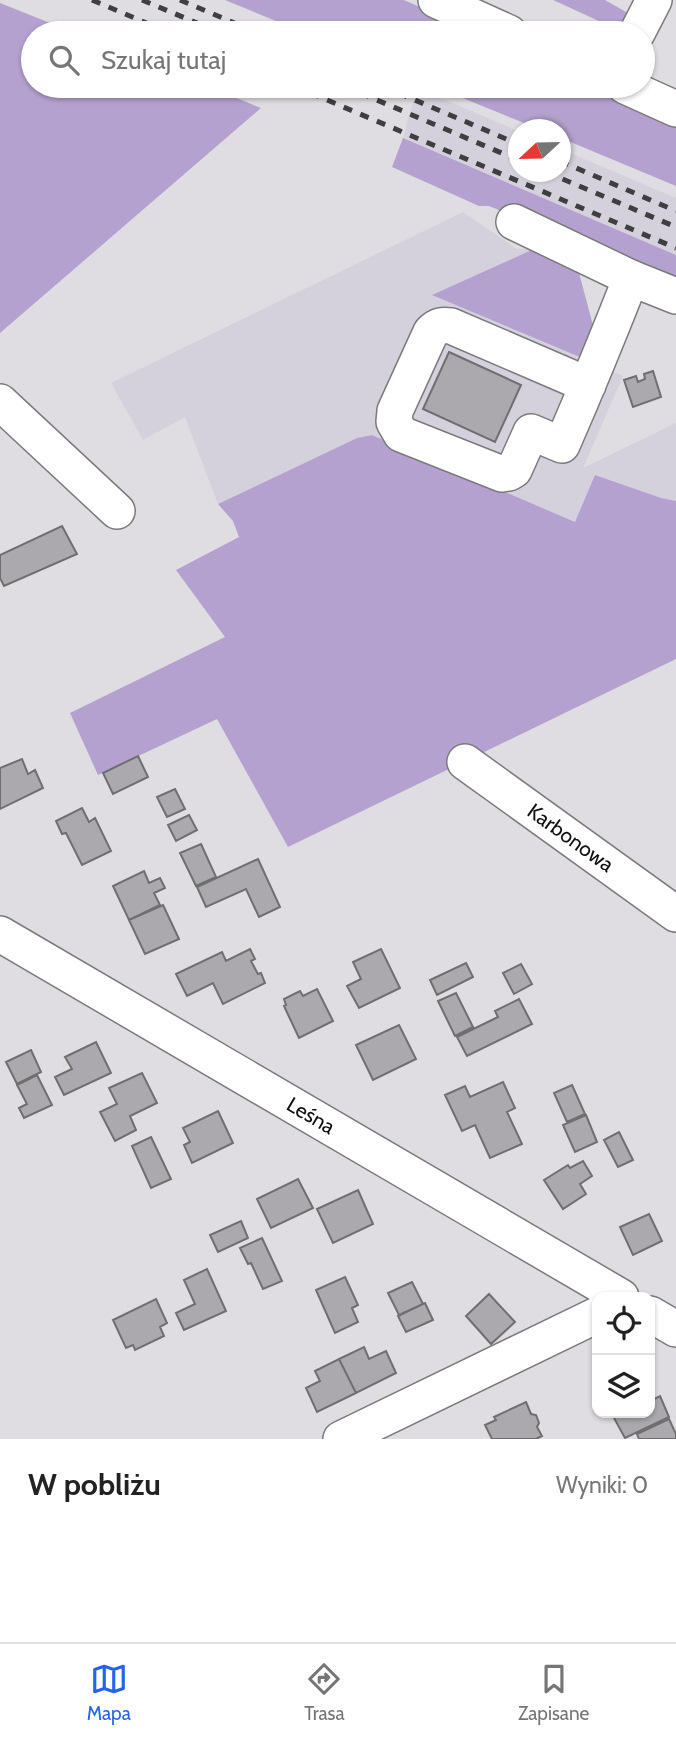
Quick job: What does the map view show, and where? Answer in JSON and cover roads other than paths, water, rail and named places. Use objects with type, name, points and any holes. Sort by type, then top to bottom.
[{"type":"street","points":[[436,0],[482,21]]},
{"type":"street","points":[[643,21],[654,0]]},
{"type":"street","points":[[652,98],[676,109]]},
{"type":"street","points":[[514,222],[631,278],[676,296]]},
{"type":"street","points":[[588,385],[451,326],[442,325],[431,332],[395,411],[394,422],[401,434],[502,474],[514,470],[530,432],[562,445],[588,385],[631,278]]},
{"type":"street","points":[[0,402],[117,511]]},
{"type":"street","name":"Karbonowa","points":[[465,762],[676,915]]},
{"type":"street","name":"Leśna","points":[[0,934],[612,1292]]},
{"type":"street","points":[[341,1439],[592,1317]]},
{"type":"street","points":[[655,1317],[676,1329]]},
{"type":"railway","points":[[92,0],[142,21]]},
{"type":"railway","points":[[142,0],[192,21]]},
{"type":"railway","points":[[180,0],[230,21]]},
{"type":"railway","points":[[322,98],[676,248]]},
{"type":"railway","points":[[372,98],[508,156]]},
{"type":"railway","points":[[410,98],[508,140]]},
{"type":"railway","points":[[571,166],[676,211]]},
{"type":"railway","points":[[570,182],[676,227]]}]
